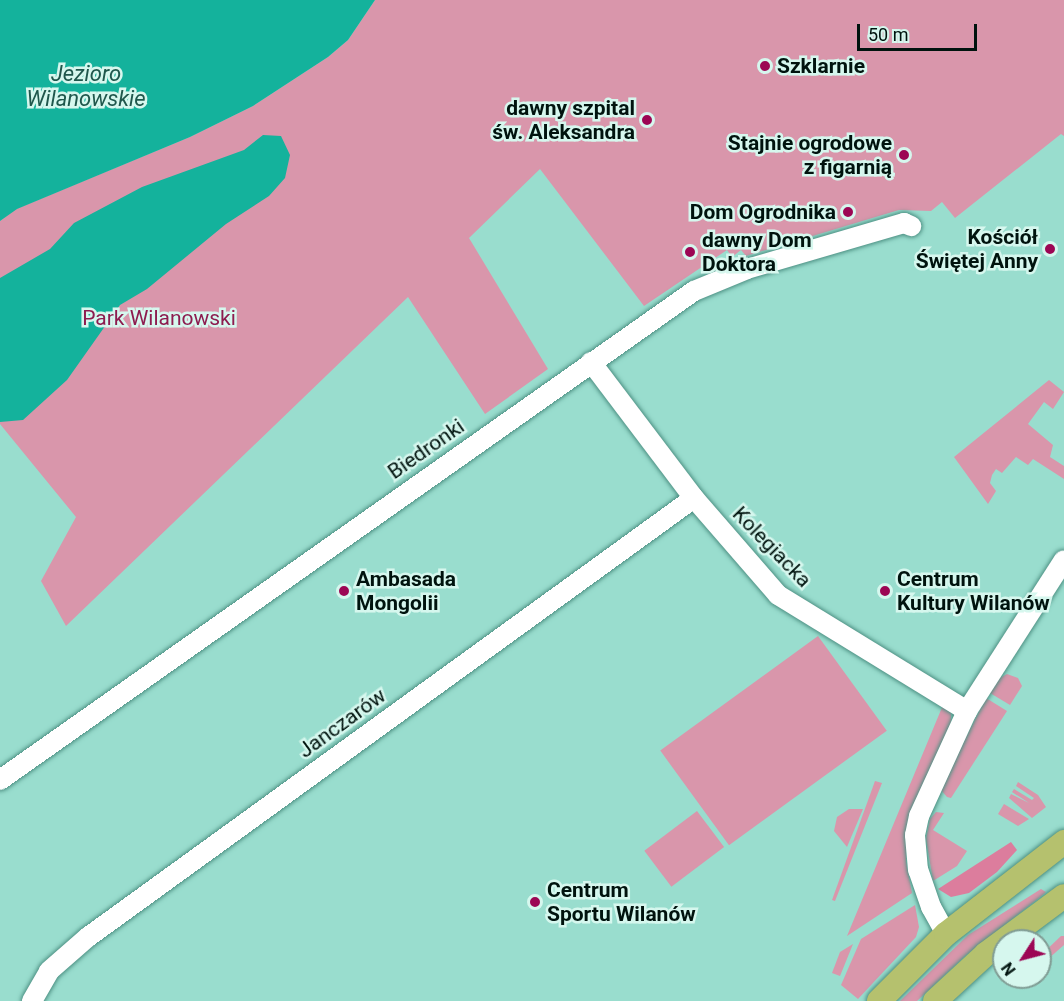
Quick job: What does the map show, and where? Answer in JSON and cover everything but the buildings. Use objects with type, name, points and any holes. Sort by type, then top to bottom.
[{"type":"main road","points":[[879,1001],[946,933],[1064,842]]},
{"type":"main road","points":[[935,1001],[961,976],[1064,896]]},
{"type":"street","name":"Biedronki","points":[[0,780],[591,362],[706,285],[904,223],[911,226]]},
{"type":"street","name":"Kolegiacka","points":[[591,362],[694,498],[778,595],[967,711]]},
{"type":"street","name":"Janczarów","points":[[32,1001],[49,970],[88,937],[694,498]]},
{"type":"street","points":[[946,933],[921,881],[915,835],[928,792],[967,711],[1064,560]]},
{"type":"green space","name":"Park Wilanowski","points":[[375,0],[1064,0],[1064,136],[1061,134],[955,218],[942,202],[931,211],[899,210],[746,256],[741,250],[732,257],[727,250],[644,306],[540,169],[469,238],[548,369],[485,414],[408,297],[66,626],[41,581],[76,517],[0,424],[0,221],[16,209],[190,137],[253,106],[328,57],[348,40]]},
{"type":"green space","points":[[1049,380],[1064,392],[1053,409],[1044,402],[1028,424],[1053,445],[1050,457],[1064,466],[1064,479],[1033,459],[1028,465],[1016,457],[1002,473],[996,469],[992,475],[990,483],[996,491],[988,504],[954,457]]},
{"type":"green space","points":[[818,636],[887,731],[729,845],[660,751]]},
{"type":"green space","points":[[1007,674],[1018,678],[1022,686],[1010,705],[990,693],[998,679]]},
{"type":"green space","points":[[986,698],[1007,711],[951,798],[947,797],[940,789]]},
{"type":"green space","points":[[943,705],[951,713],[951,723],[909,817],[906,861],[912,893],[847,936]]},
{"type":"green space","points":[[875,781],[882,783],[835,901],[832,900]]},
{"type":"green space","points":[[1018,782],[1038,795],[1046,807],[1032,818],[1009,798],[1011,794],[1029,803],[1012,792],[1014,789],[1032,800],[1034,798],[1016,786]]},
{"type":"green space","points":[[1004,804],[1029,819],[1018,826],[998,814]]},
{"type":"green space","points":[[849,809],[863,809],[847,847],[834,831],[837,817]]},
{"type":"green space","points":[[697,811],[724,847],[671,887],[644,851]]},
{"type":"green space","points":[[936,812],[944,813],[933,830],[967,851],[957,866],[933,881],[926,839],[930,819]]},
{"type":"green space","points":[[1041,889],[1046,892],[999,929],[992,929],[992,935],[965,956],[917,1001],[900,1001],[968,935]]},
{"type":"green space","points":[[915,905],[919,927],[916,937],[858,999],[841,985],[861,939]]},
{"type":"green space","points":[[1064,936],[1064,945],[1052,956],[1052,945]]},
{"type":"green space","points":[[853,944],[840,976],[832,973],[840,952]]},
{"type":"shaded area","points":[[1011,842],[1017,850],[997,872],[969,893],[951,897],[938,889]]},
{"type":"water","name":"Jezioro Wilanowskie","points":[[0,0],[375,0],[348,40],[328,57],[253,106],[190,137],[17,209],[0,221]]},
{"type":"water","points":[[263,135],[281,136],[290,155],[285,178],[269,196],[226,224],[147,289],[120,305],[67,380],[23,420],[0,422],[0,278],[50,249],[74,223],[142,187],[244,150]]},
{"type":"place","name":"Szklarnie","points":[[765,66]]},
{"type":"place","name":"dawny szpital św. Aleksandra","points":[[647,120]]},
{"type":"place","name":"Stajnie ogrodowe z figarnią","points":[[904,155]]},
{"type":"place","name":"Dom Ogrodnika","points":[[848,212]]},
{"type":"place","name":"Kościół Świętej Anny","points":[[1050,249]]},
{"type":"place","name":"dawny Dom Doktora","points":[[690,252]]},
{"type":"place","name":"Ambasada Mongolii","points":[[344,591]]},
{"type":"place","name":"Centrum Kultury Wilanów","points":[[885,591]]},
{"type":"place","name":"Centrum Sportu Wilanów","points":[[535,902]]}]
